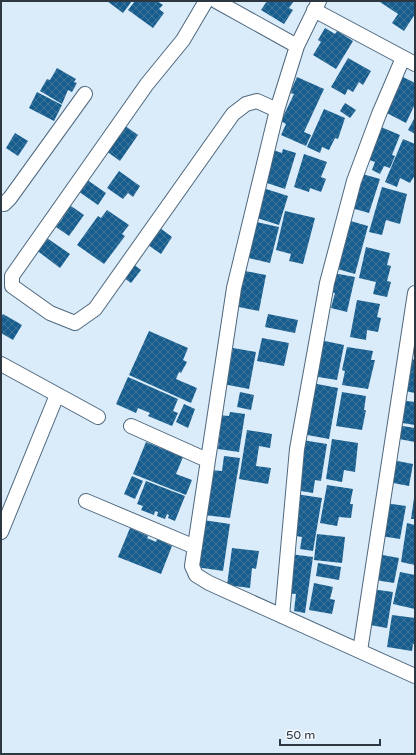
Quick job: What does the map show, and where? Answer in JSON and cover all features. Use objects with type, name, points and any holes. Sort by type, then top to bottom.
[{"type":"street","points":[[206,1],[183,40],[147,84],[12,276],[12,286],[50,313],[75,323],[95,309],[233,114],[246,104],[257,101],[277,110]]},
{"type":"street","points":[[216,1],[297,46]]},
{"type":"street","points":[[282,616],[297,449],[327,283],[354,181],[379,114],[409,61],[316,6],[297,46],[277,110],[234,288],[192,566],[196,575],[209,583],[360,652],[415,676]]},
{"type":"street","points":[[1,203],[4,204],[10,198],[84,94]]},
{"type":"street","points":[[360,652],[415,292]]},
{"type":"street","points":[[1,364],[98,417]]},
{"type":"street","points":[[1,532],[57,395]]},
{"type":"street","points":[[131,426],[207,460]]},
{"type":"street","points":[[86,501],[196,547]]},
{"type":"building","points":[[107,1],[132,1],[123,13]]},
{"type":"building","points":[[135,1],[157,1],[163,5],[159,9],[164,13],[153,28],[128,10]]},
{"type":"building","points":[[267,1],[294,1],[289,8],[293,10],[284,24],[261,10]]},
{"type":"building","points":[[415,1],[415,14],[404,31],[392,23],[398,14],[380,2]]},
{"type":"building","points":[[325,28],[335,34],[337,31],[353,41],[336,69],[313,55],[321,42],[318,40]]},
{"type":"building","points":[[348,58],[371,71],[363,85],[359,82],[353,92],[348,89],[345,95],[331,87]]},
{"type":"building","points":[[57,68],[76,79],[74,82],[77,83],[72,92],[68,90],[62,104],[40,91],[47,79],[50,80]]},
{"type":"building","points":[[401,76],[415,83],[415,104],[406,123],[383,111]]},
{"type":"building","points":[[297,77],[324,89],[304,132],[311,135],[306,146],[281,135],[286,124],[281,121],[294,94],[290,93]]},
{"type":"building","points":[[37,92],[62,105],[54,121],[29,108]]},
{"type":"building","points":[[345,103],[356,110],[350,118],[340,111]]},
{"type":"building","points":[[324,109],[345,118],[338,139],[335,138],[329,150],[322,147],[320,153],[307,147]]},
{"type":"building","points":[[415,117],[415,134],[408,130]]},
{"type":"building","points":[[121,123],[138,135],[120,161],[102,148]]},
{"type":"building","points":[[381,127],[400,135],[392,155],[395,156],[390,168],[384,166],[380,174],[372,170],[375,162],[364,158]]},
{"type":"building","points":[[15,133],[28,141],[18,156],[6,148]]},
{"type":"building","points":[[403,139],[415,144],[415,175],[410,183],[400,178],[397,187],[385,182]]},
{"type":"building","points":[[270,149],[282,153],[283,149],[296,153],[285,189],[264,182]]},
{"type":"building","points":[[304,154],[327,162],[321,177],[326,179],[321,192],[310,188],[309,192],[294,187]]},
{"type":"building","points":[[119,171],[140,186],[133,197],[128,193],[123,199],[107,188]]},
{"type":"building","points":[[359,173],[380,179],[369,213],[348,207]]},
{"type":"building","points":[[83,177],[106,193],[98,205],[75,189]]},
{"type":"building","points":[[260,187],[288,196],[279,225],[254,217]]},
{"type":"building","points":[[382,187],[407,194],[400,224],[386,220],[382,235],[369,232]]},
{"type":"building","points":[[64,205],[69,208],[71,206],[84,215],[69,236],[56,227],[63,218],[58,214]]},
{"type":"building","points":[[107,210],[129,225],[122,234],[125,236],[104,264],[77,245],[98,216],[101,218]]},
{"type":"building","points":[[285,211],[315,218],[303,264],[289,261],[291,254],[276,250]]},
{"type":"building","points":[[347,220],[368,226],[355,274],[334,268]]},
{"type":"building","points":[[252,221],[279,227],[270,263],[244,257]]},
{"type":"building","points":[[160,228],[172,237],[161,254],[148,245]]},
{"type":"building","points":[[44,236],[70,254],[60,268],[35,249]]},
{"type":"building","points":[[366,247],[390,253],[387,265],[391,266],[387,281],[391,282],[387,297],[373,294],[376,282],[359,278]]},
{"type":"building","points":[[133,264],[141,270],[131,283],[124,278]]},
{"type":"building","points":[[245,271],[266,275],[259,311],[234,306],[237,290],[241,290]]},
{"type":"building","points":[[333,273],[355,277],[347,312],[331,308],[335,293],[329,292]]},
{"type":"building","points":[[357,300],[380,304],[377,317],[381,318],[378,332],[367,330],[366,340],[350,337]]},
{"type":"building","points":[[3,314],[22,325],[13,340],[1,333],[1,317]]},
{"type":"building","points":[[268,314],[298,320],[295,333],[265,327]]},
{"type":"building","points":[[149,331],[188,348],[183,360],[187,362],[181,373],[179,372],[176,379],[197,388],[191,403],[129,375]]},
{"type":"building","points":[[262,338],[289,343],[284,366],[257,361]]},
{"type":"building","points":[[320,340],[344,345],[337,380],[312,376]]},
{"type":"building","points":[[347,347],[373,351],[371,360],[375,360],[368,389],[342,385],[345,371],[342,370]]},
{"type":"building","points":[[233,348],[256,352],[249,389],[223,384],[229,369]]},
{"type":"building","points":[[408,358],[415,360],[415,393],[400,390]]},
{"type":"building","points":[[128,377],[178,399],[173,411],[178,413],[172,426],[148,416],[150,413],[138,408],[136,413],[116,404]]},
{"type":"building","points":[[312,383],[338,388],[329,439],[302,434]]},
{"type":"building","points":[[240,392],[254,395],[251,410],[237,407]]},
{"type":"building","points":[[342,392],[366,396],[364,410],[366,410],[362,430],[336,426]]},
{"type":"building","points":[[399,400],[415,402],[415,425],[396,422]]},
{"type":"building","points":[[184,404],[195,409],[188,428],[176,422]]},
{"type":"building","points":[[230,412],[245,414],[239,452],[218,449],[220,430],[217,430],[219,415],[229,416]]},
{"type":"building","points":[[396,425],[415,428],[415,442],[394,438]]},
{"type":"building","points":[[247,430],[272,434],[270,448],[259,446],[256,466],[271,468],[268,484],[239,479]]},
{"type":"building","points":[[332,439],[358,443],[355,472],[344,470],[342,482],[326,479]]},
{"type":"building","points":[[302,440],[327,444],[321,481],[315,480],[313,493],[295,490]]},
{"type":"building","points":[[146,442],[183,457],[176,474],[192,480],[186,495],[133,474]]},
{"type":"building","points":[[224,456],[240,458],[230,518],[204,515],[210,470],[222,471]]},
{"type":"building","points":[[392,460],[413,464],[409,486],[388,482]]},
{"type":"building","points":[[132,476],[143,481],[135,499],[124,494]]},
{"type":"building","points":[[146,481],[185,496],[175,521],[168,518],[169,515],[167,514],[165,519],[157,516],[158,512],[155,511],[154,515],[141,510],[143,506],[137,504]]},
{"type":"building","points":[[327,485],[353,489],[350,504],[353,504],[351,518],[339,517],[337,526],[320,523]]},
{"type":"building","points":[[296,494],[322,498],[313,551],[300,549],[302,537],[290,535]]},
{"type":"building","points":[[414,498],[415,519],[411,519]]},
{"type":"building","points":[[385,503],[406,506],[400,539],[381,536]]},
{"type":"building","points":[[203,520],[230,524],[223,571],[196,567]]},
{"type":"building","points":[[407,523],[415,525],[415,565],[401,562]]},
{"type":"building","points":[[130,528],[148,536],[147,538],[156,542],[157,539],[172,546],[161,574],[118,557]]},
{"type":"building","points":[[317,534],[345,537],[342,563],[314,560]]},
{"type":"building","points":[[232,548],[259,551],[256,569],[252,568],[250,588],[227,585]]},
{"type":"building","points":[[290,554],[313,557],[305,613],[294,611],[296,594],[284,593]]},
{"type":"building","points":[[377,554],[399,558],[394,583],[375,580]]},
{"type":"building","points":[[318,563],[341,567],[339,580],[316,576]]},
{"type":"building","points":[[400,572],[415,575],[415,609],[393,604]]},
{"type":"building","points":[[314,583],[333,587],[330,599],[335,600],[332,614],[309,610]]},
{"type":"building","points":[[371,589],[393,592],[387,628],[370,625]]},
{"type":"building","points":[[392,615],[415,618],[415,644],[413,644],[412,651],[387,647]]}]
